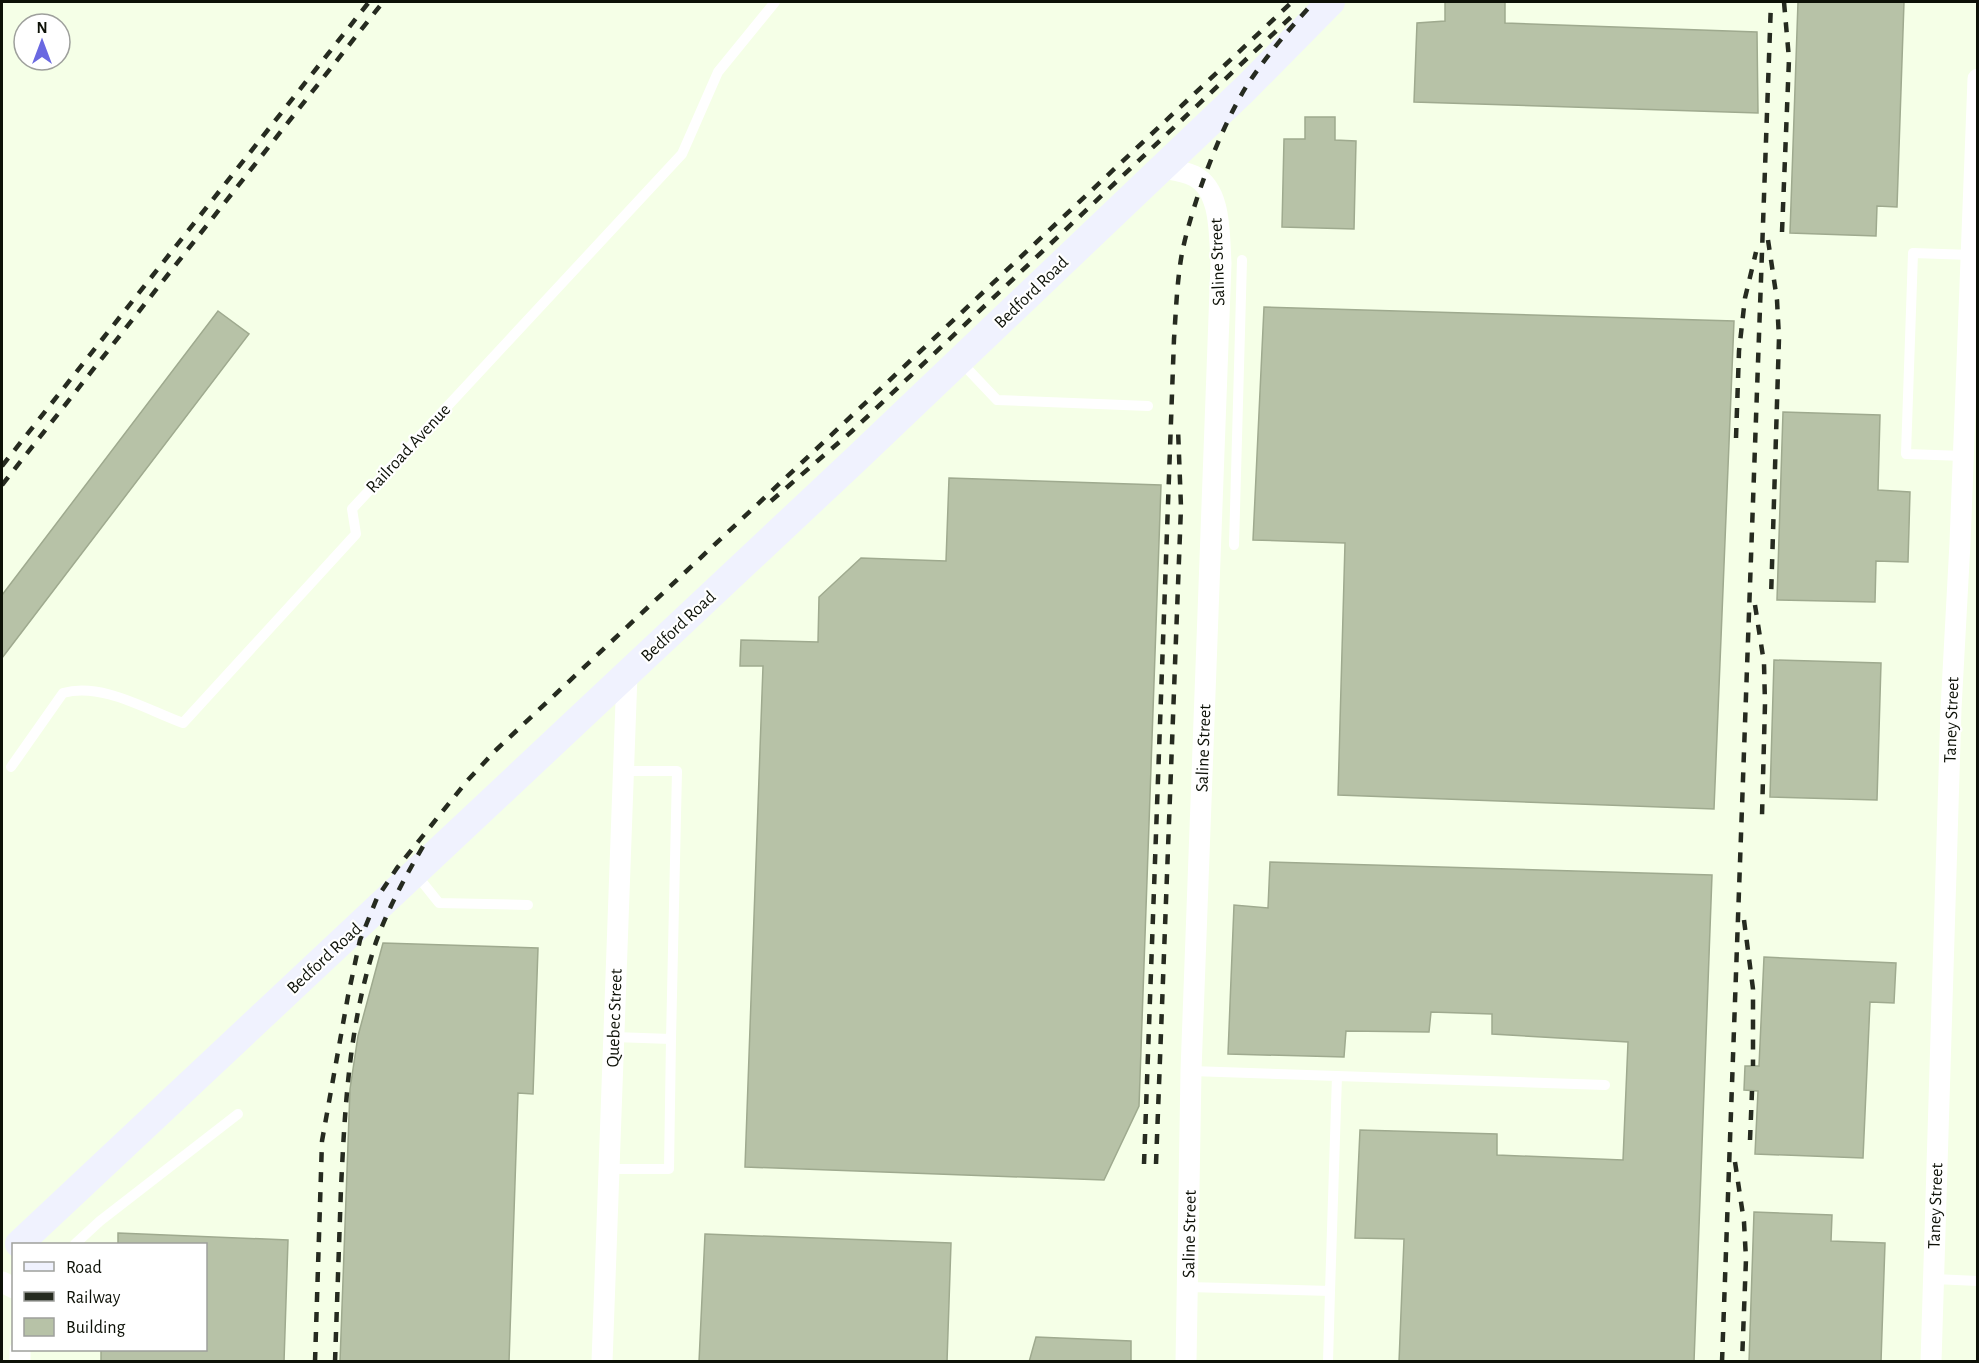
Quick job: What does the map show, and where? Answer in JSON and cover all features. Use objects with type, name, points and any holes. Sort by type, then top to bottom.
[{"type":"street","name":"Bedford Road","points":[[21,1243],[960,360],[1246,88],[1331,2]]},
{"type":"street","name":"Taney Street","points":[[1931,1362],[1951,709],[1973,300],[1977,79]]},
{"type":"street","name":"Saline Street","points":[[1162,168],[1196,177],[1208,189],[1215,205],[1221,263],[1191,1071],[1186,1362]]},
{"type":"street","name":"Quebec Street","points":[[602,1362],[627,674]]},
{"type":"lane","name":"Railroad Avenue","points":[[11,767],[63,693],[73,690],[121,696],[183,723],[356,534],[352,508],[682,154],[718,72],[775,2]]},
{"type":"lane","points":[[1964,456],[1906,454],[1912,276],[1913,253],[1973,246]]},
{"type":"lane","points":[[1234,545],[1242,260]]},
{"type":"lane","points":[[960,360],[997,400],[1148,406]]},
{"type":"lane","points":[[1215,438],[1237,439]]},
{"type":"lane","points":[[609,1169],[669,1169],[677,771],[623,771]]},
{"type":"lane","points":[[415,873],[440,903],[528,905]]},
{"type":"lane","points":[[614,1037],[671,1039]]},
{"type":"lane","points":[[1191,1071],[1605,1085]]},
{"type":"lane","points":[[1328,1362],[1337,1076]]},
{"type":"lane","points":[[77,1243],[100,1221],[238,1114]]},
{"type":"lane","points":[[1934,1280],[1977,1281]]},
{"type":"lane","points":[[1188,1287],[1330,1291]]},
{"type":"building","points":[[1445,2],[1505,2],[1505,23],[1757,32],[1758,113],[1414,102],[1417,23],[1445,21]]},
{"type":"building","points":[[1798,2],[1904,2],[1897,207],[1877,206],[1876,236],[1790,233]]},
{"type":"building","points":[[1305,117],[1335,117],[1335,140],[1356,141],[1354,229],[1282,227],[1284,139],[1305,139]]},
{"type":"building","points":[[1264,307],[1734,321],[1714,809],[1338,795],[1345,543],[1253,540]]},
{"type":"building","points":[[218,311],[249,334],[2,658],[2,595]]},
{"type":"building","points":[[1783,412],[1880,415],[1878,490],[1910,492],[1908,562],[1876,561],[1875,602],[1777,600]]},
{"type":"building","points":[[949,478],[1161,485],[1139,1106],[1104,1180],[745,1167],[763,666],[740,666],[741,640],[818,642],[819,597],[861,558],[946,561]]},
{"type":"building","points":[[1774,660],[1881,663],[1877,800],[1770,797]]},
{"type":"building","points":[[1270,862],[1712,875],[1694,1362],[1399,1362],[1404,1239],[1355,1238],[1360,1130],[1497,1134],[1497,1155],[1623,1160],[1628,1042],[1492,1034],[1492,1014],[1431,1012],[1429,1032],[1346,1031],[1344,1057],[1228,1054],[1234,905],[1268,908]]},
{"type":"building","points":[[383,943],[538,948],[533,1094],[518,1093],[509,1362],[340,1362],[350,1089],[358,1036]]},
{"type":"building","points":[[1764,957],[1896,963],[1894,1003],[1870,1002],[1863,1158],[1755,1154],[1758,1091],[1744,1090],[1745,1066],[1759,1066]]},
{"type":"building","points":[[1754,1212],[1832,1215],[1831,1241],[1885,1243],[1881,1362],[1749,1362]]},
{"type":"building","points":[[118,1233],[288,1240],[284,1362],[101,1362],[101,1351],[207,1351],[207,1243],[118,1243]]},
{"type":"building","points":[[705,1234],[951,1243],[947,1362],[699,1362]]},
{"type":"building","points":[[1036,1337],[1131,1341],[1131,1362],[1029,1362]]},
{"type":"railway","points":[[2,466],[369,2]]},
{"type":"railway","points":[[2,485],[383,2]]},
{"type":"railway","points":[[315,1362],[322,1141],[360,940],[377,898],[397,868],[467,781],[496,750],[1292,2]]},
{"type":"railway","points":[[1144,1164],[1174,339],[1180,264],[1200,190],[1236,104],[1270,53],[1314,2]]},
{"type":"railway","points":[[1722,1362],[1771,2]]},
{"type":"railway","points":[[1782,232],[1789,59],[1784,2]]},
{"type":"railway","points":[[771,501],[851,432],[1291,17]]},
{"type":"railway","points":[[1768,240],[1777,300],[1779,338],[1771,598]]},
{"type":"railway","points":[[1736,438],[1739,351],[1745,298],[1756,252]]},
{"type":"railway","points":[[1156,1164],[1181,507],[1178,429]]},
{"type":"railway","points":[[1755,605],[1764,663],[1762,816]]},
{"type":"railway","points":[[335,1362],[347,1096],[359,1005],[375,945],[385,919],[425,843]]},
{"type":"railway","points":[[1744,920],[1753,989],[1753,1066]]},
{"type":"railway","points":[[1750,1140],[1752,1091]]},
{"type":"railway","points":[[1735,1162],[1744,1222],[1746,1259],[1742,1362]]}]
